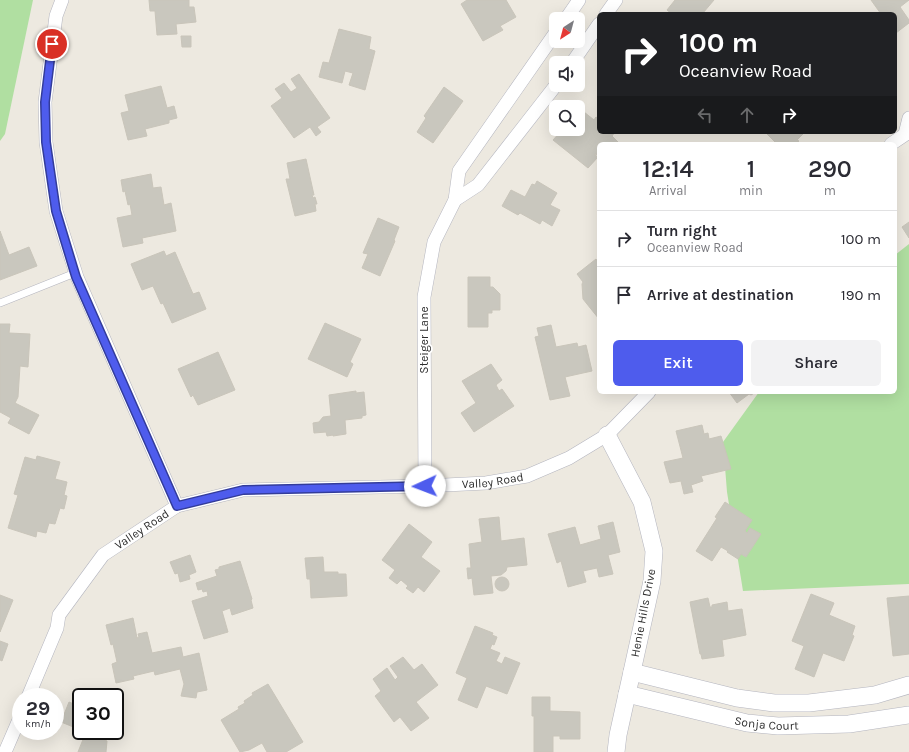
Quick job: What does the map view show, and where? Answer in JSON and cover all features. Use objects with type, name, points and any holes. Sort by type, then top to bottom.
[{"type":"street","points":[[62,0],[56,16],[45,102],[46,142],[56,211],[75,273],[177,506]]},
{"type":"street","points":[[571,12],[579,0]]},
{"type":"street","points":[[607,12],[616,0]]},
{"type":"street","points":[[577,56],[597,27]]},
{"type":"street","name":"Steiger Lane","points":[[425,486],[424,297],[434,242],[455,200],[459,171],[549,42]]},
{"type":"street","points":[[455,200],[478,185],[551,92]]},
{"type":"street","points":[[894,142],[907,133],[909,118]]},
{"type":"street","name":"Valley Road","points":[[32,688],[57,628],[59,615],[103,555],[177,506],[243,490],[425,486],[486,483],[527,476],[569,458],[607,435],[647,394]]},
{"type":"street","name":"Henie Hills Drive","points":[[607,435],[642,502],[654,551],[652,581],[618,735],[616,752]]},
{"type":"street","name":"Sonja Court","points":[[632,672],[737,698],[774,703],[809,704],[874,695],[909,685]]},
{"type":"street","name":"Sonja Court","points":[[627,694],[747,722],[778,726],[849,724],[909,715]]},
{"type":"street","points":[[6,752],[12,737]]},
{"type":"lane","points":[[0,303],[75,273]]},
{"type":"green space","points":[[0,0],[33,0],[5,134],[0,141]]},
{"type":"green space","points":[[909,244],[909,584],[743,591],[727,492],[723,442],[758,394],[897,394],[897,253]]},
{"type":"building","points":[[149,0],[189,0],[189,7],[194,7],[196,22],[176,24],[177,34],[157,35],[155,11],[150,11]]},
{"type":"building","points":[[467,0],[506,0],[516,17],[500,26],[503,30],[483,41],[461,4]]},
{"type":"building","points":[[675,0],[714,0],[704,12],[670,12],[667,10]]},
{"type":"building","points":[[871,0],[909,0],[900,7],[909,20],[909,23],[897,32],[897,12],[880,12]]},
{"type":"building","points":[[339,29],[371,37],[369,49],[375,51],[365,90],[349,85],[353,73],[345,71],[342,83],[319,77],[323,62],[329,63]]},
{"type":"building","points":[[181,36],[191,36],[191,47],[182,47]]},
{"type":"building","points":[[299,74],[330,118],[317,127],[321,132],[316,136],[310,127],[294,138],[271,106],[282,98],[275,89],[284,83],[291,92],[297,88],[291,79]]},
{"type":"building","points":[[161,86],[167,108],[174,106],[177,118],[169,120],[169,123],[145,129],[147,136],[128,140],[121,113],[129,111],[125,95]]},
{"type":"building","points":[[444,87],[463,101],[433,143],[417,132],[426,118],[424,116]]},
{"type":"building","points":[[585,113],[594,120],[597,118],[597,134],[614,134],[612,136],[618,142],[597,142],[597,154],[595,155],[597,158],[588,168],[553,140],[557,136],[585,136]]},
{"type":"building","points":[[767,134],[803,134],[797,140],[799,141],[798,142],[775,142]]},
{"type":"building","points":[[306,159],[314,195],[312,195],[313,198],[315,197],[317,204],[315,204],[316,211],[295,216],[286,179],[290,179],[287,163]]},
{"type":"building","points":[[151,174],[153,188],[161,187],[164,205],[171,203],[176,231],[142,238],[143,243],[123,247],[117,218],[132,215],[125,191],[123,192],[121,180]]},
{"type":"building","points":[[537,181],[557,193],[550,205],[560,210],[552,226],[542,220],[540,224],[520,213],[518,215],[502,206],[511,190],[525,197],[532,184],[535,185]]},
{"type":"building","points":[[378,218],[399,227],[394,240],[395,241],[380,276],[362,268],[368,254],[363,253]]},
{"type":"building","points":[[909,222],[909,238],[902,227]]},
{"type":"building","points":[[0,231],[9,255],[29,247],[37,266],[0,280]]},
{"type":"building","points":[[164,251],[166,256],[175,252],[193,294],[199,292],[206,309],[172,323],[153,286],[142,290],[131,264]]},
{"type":"building","points":[[596,259],[597,316],[583,299],[583,282],[577,274]]},
{"type":"building","points":[[468,277],[490,277],[490,287],[493,287],[500,294],[500,310],[492,310],[492,313],[488,313],[488,327],[468,327]]},
{"type":"building","points":[[325,323],[361,339],[350,362],[353,364],[347,377],[308,359]]},
{"type":"building","points":[[0,324],[10,324],[9,333],[30,334],[28,367],[20,366],[18,397],[15,403],[39,415],[29,434],[8,423],[11,418],[0,412]]},
{"type":"building","points":[[551,325],[556,347],[577,343],[578,347],[586,345],[592,371],[565,377],[570,396],[550,400],[535,337],[539,336],[537,328]]},
{"type":"building","points":[[218,352],[235,390],[198,405],[193,395],[191,397],[178,369]]},
{"type":"building","points":[[491,364],[502,380],[496,385],[499,391],[502,389],[514,406],[474,432],[461,413],[476,403],[462,381]]},
{"type":"building","points":[[356,391],[356,393],[364,392],[366,415],[362,416],[362,418],[345,420],[346,434],[327,436],[326,432],[314,433],[313,423],[319,422],[323,417],[331,416],[329,395]]},
{"type":"building","points":[[730,394],[749,394],[737,403]]},
{"type":"building","points":[[702,425],[704,434],[708,433],[709,439],[721,436],[731,469],[701,476],[703,481],[691,485],[693,492],[684,494],[681,481],[670,483],[664,462],[683,458],[676,431]]},
{"type":"building","points":[[37,456],[60,462],[55,479],[67,482],[64,495],[67,496],[64,509],[60,508],[55,524],[49,523],[46,533],[37,531],[36,537],[8,528],[18,495],[14,494],[25,457],[36,460]]},
{"type":"building","points":[[725,502],[752,520],[745,531],[747,533],[750,528],[761,534],[746,557],[741,554],[738,559],[721,547],[712,561],[696,551],[717,518],[715,517]]},
{"type":"building","points":[[499,517],[501,541],[524,538],[527,565],[507,567],[506,571],[501,575],[491,576],[493,593],[474,595],[472,578],[468,579],[467,568],[471,568],[469,544],[482,542],[479,519]]},
{"type":"building","points":[[613,522],[620,552],[608,555],[613,574],[599,577],[597,568],[583,571],[586,582],[568,587],[561,561],[557,563],[548,534],[575,527],[580,545],[601,539],[598,526]]},
{"type":"building","points":[[409,524],[432,542],[421,557],[440,571],[424,592],[418,587],[413,593],[406,588],[408,586],[401,580],[397,584],[389,578],[395,570],[382,560]]},
{"type":"building","points":[[190,555],[196,572],[189,575],[190,579],[180,582],[178,573],[175,574],[170,562]]},
{"type":"building","points":[[323,557],[324,572],[338,572],[338,574],[346,574],[347,596],[311,598],[310,579],[307,579],[305,558]]},
{"type":"building","points":[[240,561],[252,599],[253,608],[232,615],[230,608],[222,611],[228,632],[204,639],[192,601],[208,596],[207,591],[203,592],[202,589],[198,590],[196,583],[217,576],[215,570],[219,569],[219,567]]},
{"type":"building","points":[[499,577],[505,577],[509,581],[509,587],[505,591],[499,591],[495,587],[495,581]]},
{"type":"building","points":[[811,594],[834,603],[829,615],[855,626],[852,635],[854,636],[844,661],[823,653],[814,677],[795,669],[804,646],[792,641]]},
{"type":"building","points":[[0,595],[13,600],[0,632]]},
{"type":"building","points":[[909,596],[909,654],[893,656],[887,598]]},
{"type":"building","points":[[708,598],[710,607],[712,607],[712,605],[727,602],[728,611],[742,609],[746,635],[722,640],[724,656],[702,659],[690,602]]},
{"type":"building","points":[[133,618],[137,638],[139,637],[138,634],[147,632],[152,653],[181,647],[183,657],[199,653],[207,690],[197,692],[196,698],[181,696],[184,684],[180,669],[155,675],[154,671],[133,676],[134,679],[116,683],[112,664],[117,662],[113,644],[111,645],[106,625]]},
{"type":"building","points":[[475,626],[493,633],[492,635],[497,637],[494,645],[492,644],[490,649],[500,653],[496,661],[502,664],[505,657],[520,663],[507,694],[486,686],[477,708],[458,700],[467,678],[456,673]]},
{"type":"building","points":[[0,641],[8,644],[2,661],[0,660]]},
{"type":"building","points":[[403,657],[414,670],[422,664],[438,685],[416,702],[429,718],[411,731],[400,717],[394,722],[375,696],[381,691],[373,679],[387,668],[395,680],[398,677],[390,666]]},
{"type":"building","points":[[268,684],[303,742],[286,752],[267,752],[262,743],[249,750],[240,752],[221,720],[239,709],[238,707],[245,703],[244,701],[253,695],[252,693]]},
{"type":"building","points":[[532,697],[550,697],[550,711],[580,712],[580,739],[560,739],[560,736],[553,736],[553,752],[534,752],[534,716],[532,716]]},
{"type":"building","points":[[69,702],[72,703],[72,726],[64,723],[64,714]]},
{"type":"building","points":[[83,740],[107,741],[106,752],[78,752]]},
{"type":"route","points":[[52,44],[45,102],[46,142],[56,211],[76,277],[177,506],[243,490],[425,486]]}]
